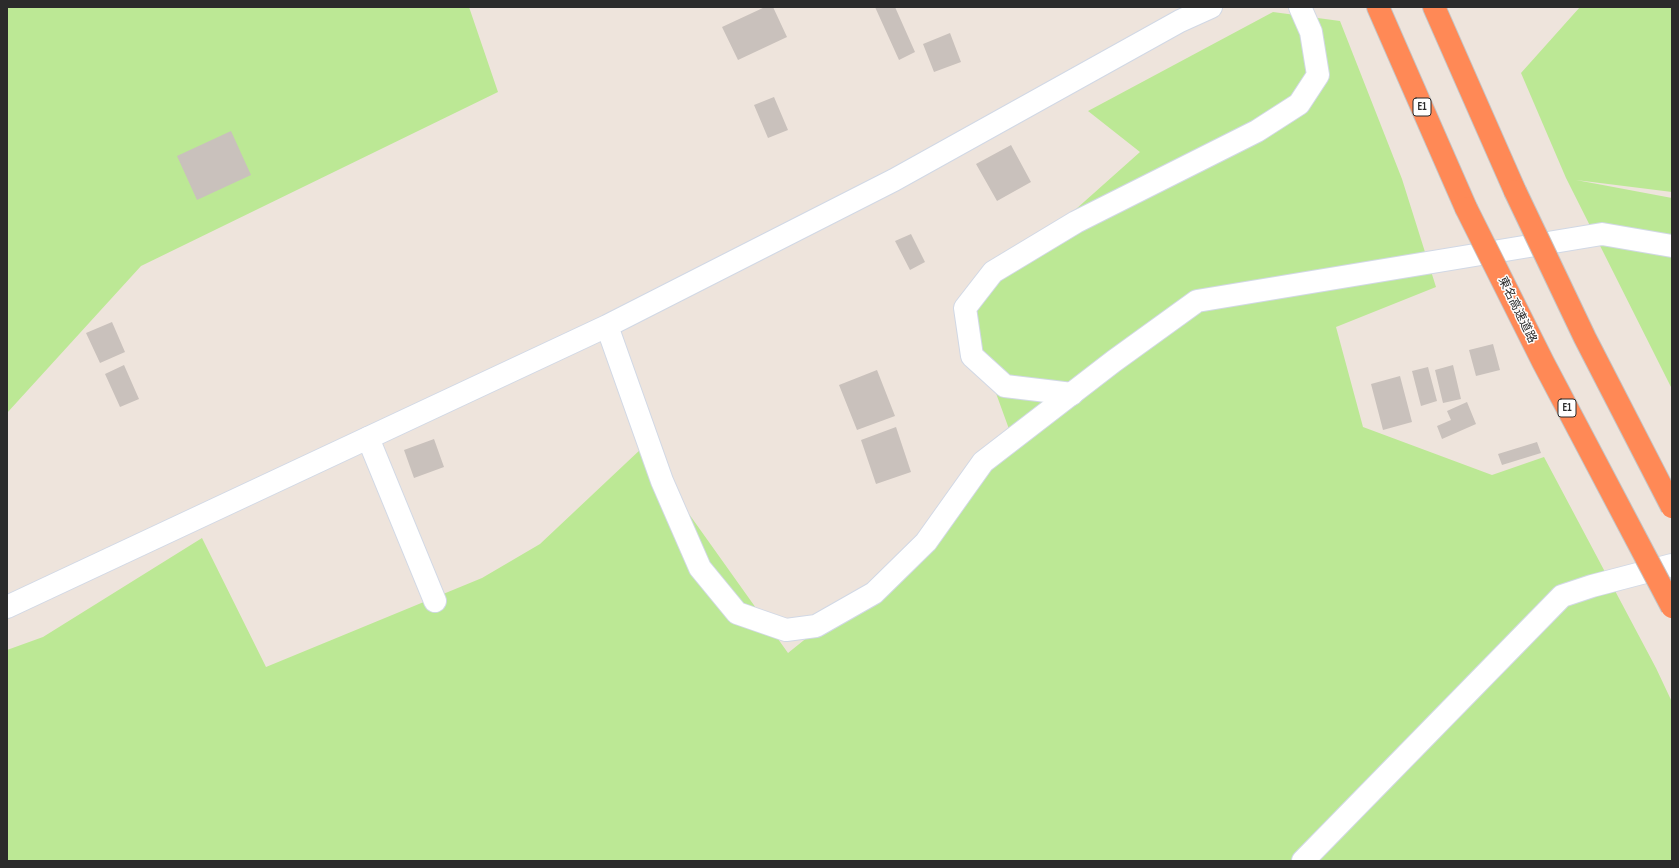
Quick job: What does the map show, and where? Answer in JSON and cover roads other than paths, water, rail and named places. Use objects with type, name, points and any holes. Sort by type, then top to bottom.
[{"type":"highway","name":"東名高速道路","points":[[1378,7],[1466,208],[1543,362],[1672,606]]},
{"type":"highway","points":[[1434,7],[1515,191],[1585,338],[1672,507]]},
{"type":"street","points":[[7,607],[607,326],[894,180],[1173,25],[1211,7]]},
{"type":"street","points":[[1072,394],[1005,386],[972,356],[965,308],[993,272],[1076,222],[1257,131],[1299,104],[1318,75],[1311,32],[1300,7]]},
{"type":"street","points":[[607,326],[662,482],[700,568],[737,613],[786,630],[816,626],[874,593],[926,542],[983,462],[1114,361],[1197,301],[1602,234],[1672,246]]},
{"type":"street","points":[[368,438],[435,601]]},
{"type":"street","points":[[1303,861],[1562,596],[1592,586],[1672,565]]}]
